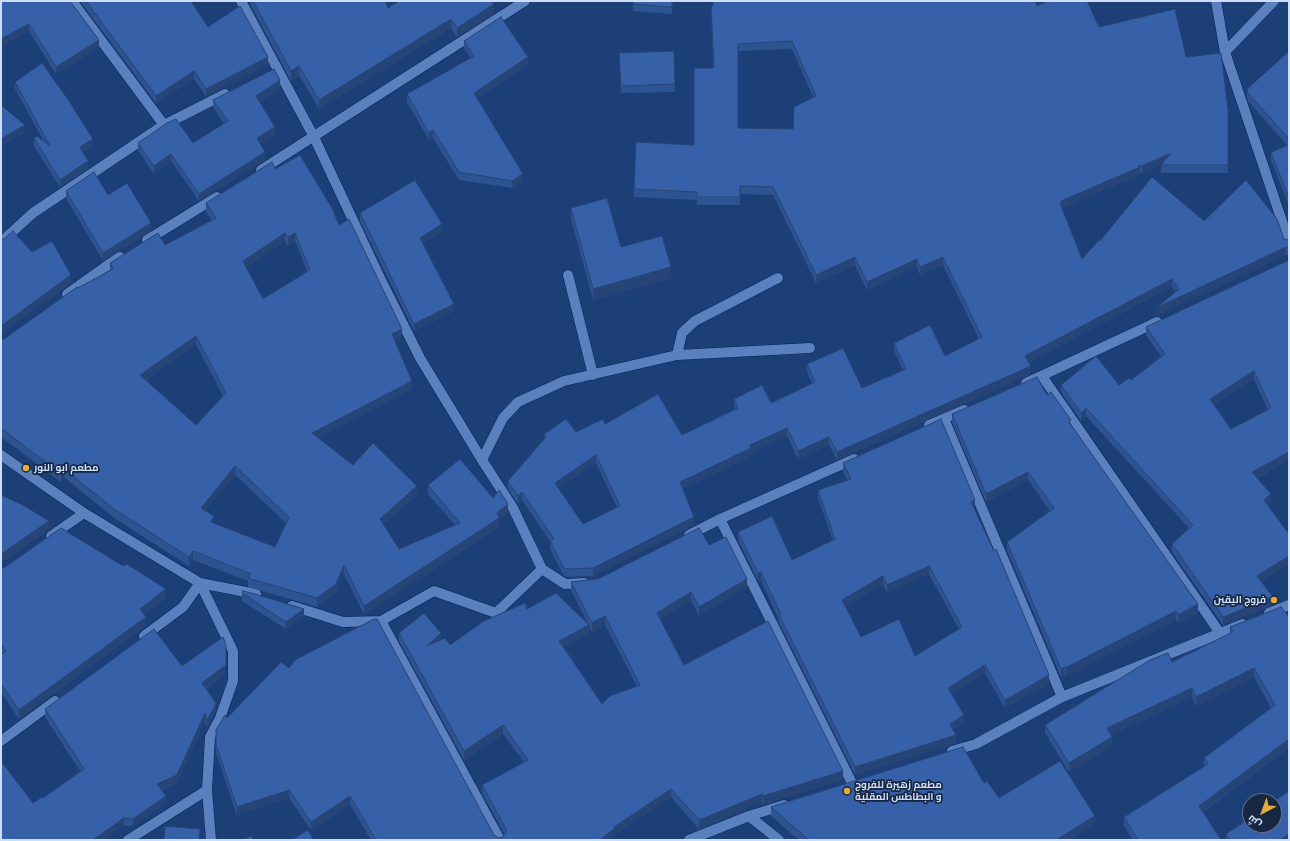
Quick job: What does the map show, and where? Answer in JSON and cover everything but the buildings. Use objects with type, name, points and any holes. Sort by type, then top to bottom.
[{"type":"street","points":[[72,1],[164,125]]},
{"type":"street","points":[[241,1],[273,70],[314,137],[420,358],[513,508],[542,569],[565,584],[596,582]]},
{"type":"street","points":[[253,174],[314,137],[525,1]]},
{"type":"street","points":[[1216,1],[1225,52],[1289,242]]},
{"type":"street","points":[[1225,52],[1274,1]]},
{"type":"street","points":[[1,242],[33,213],[164,125],[234,89]]},
{"type":"street","points":[[62,298],[105,267],[226,191]]},
{"type":"street","points":[[568,275],[592,375]]},
{"type":"street","points":[[677,356],[682,333],[695,321],[778,278]]},
{"type":"street","points":[[1014,388],[1169,317]]},
{"type":"street","points":[[482,460],[503,418],[518,402],[564,381],[677,356],[810,348]]},
{"type":"street","points":[[1042,376],[1220,632]]},
{"type":"street","points":[[922,428],[972,406]]},
{"type":"street","points":[[944,419],[1062,697]]},
{"type":"street","points":[[678,540],[864,454]]},
{"type":"street","points":[[1,455],[84,513],[200,583],[264,597]]},
{"type":"street","points":[[46,540],[84,513]]},
{"type":"street","points":[[720,520],[852,783]]},
{"type":"street","points":[[286,604],[343,622],[381,621],[434,591],[496,614],[542,569]]},
{"type":"street","points":[[133,644],[184,607],[200,583]]},
{"type":"street","points":[[200,583],[233,651],[233,681],[220,718],[210,737],[206,790],[211,840]]},
{"type":"street","points":[[940,755],[976,744],[1062,697],[1289,605]]},
{"type":"street","points":[[381,621],[500,840]]},
{"type":"street","points":[[1,741],[64,695]]},
{"type":"street","points":[[128,840],[206,790]]},
{"type":"street","points":[[689,840],[749,816],[793,802]]},
{"type":"street","points":[[749,816],[779,840]]},
{"type":"place","name":"مطعم ابو النور","points":[[26,468]]},
{"type":"place","name":"فروج اليقين","points":[[1274,600]]},
{"type":"place","name":"مطعم زهيرة للفروج و البطاطس المقلية","points":[[847,791]]}]
